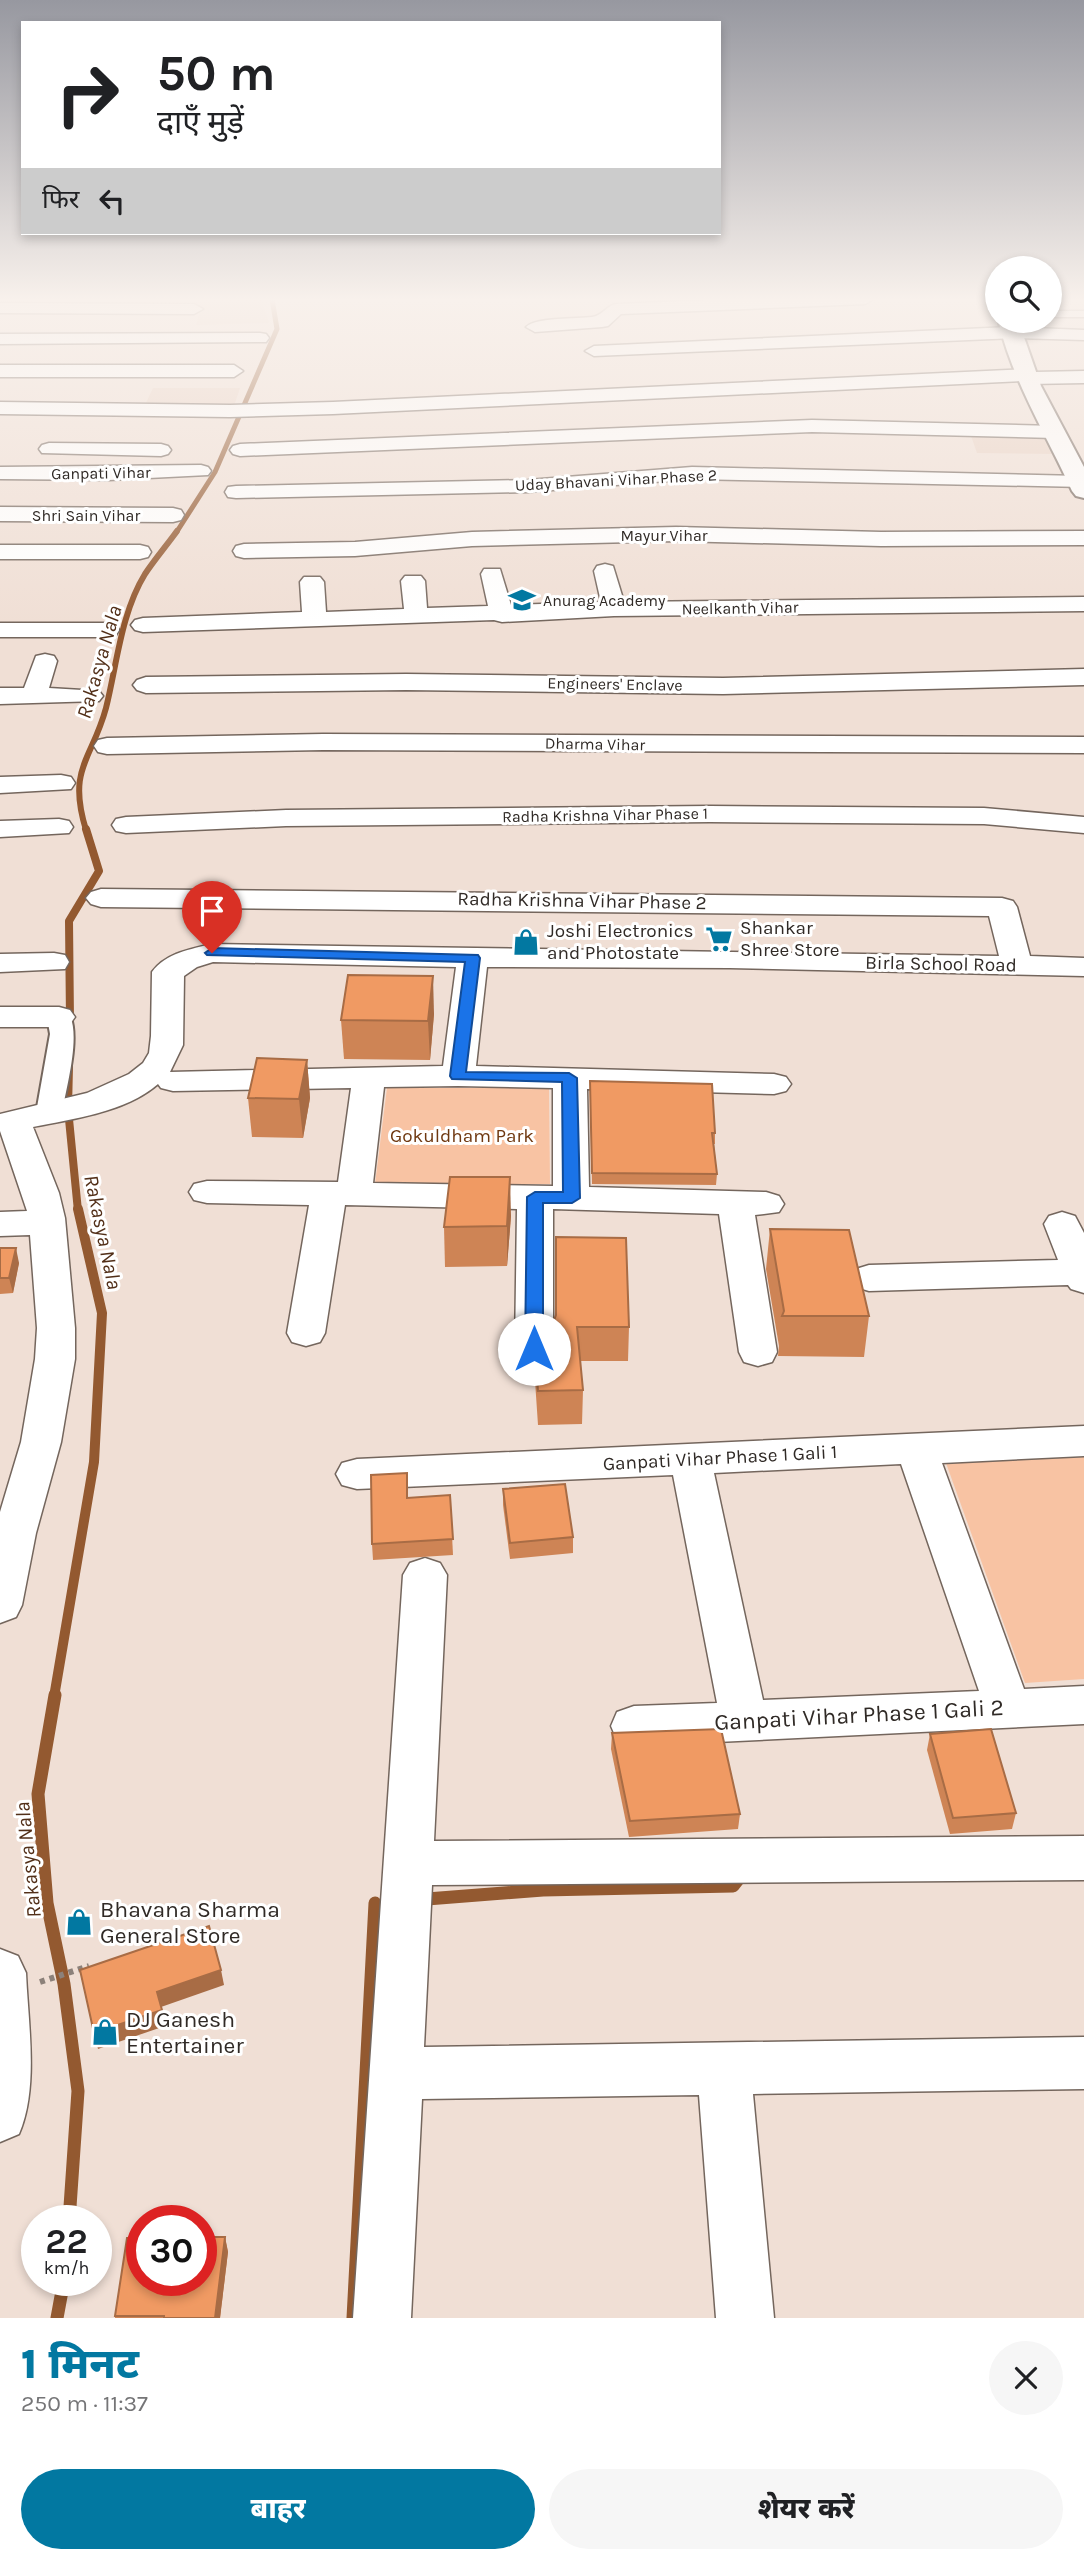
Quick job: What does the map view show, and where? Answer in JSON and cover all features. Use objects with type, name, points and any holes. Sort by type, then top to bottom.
[{"type":"street","points":[[0,408],[240,410],[291,407]]},
{"type":"street","points":[[1049,407],[1082,483]]},
{"type":"street","points":[[240,450],[812,426],[936,431],[1061,430]]},
{"type":"street","points":[[28,449],[180,450]]},
{"type":"street","name":"Ganpati Vihar","points":[[0,473],[201,471]]},
{"type":"street","name":"Uday Bhavani Vihar Phase 2","points":[[236,492],[528,486],[692,473],[1082,483]]},
{"type":"street","name":"Shri Sain Vihar","points":[[0,514],[173,515]]},
{"type":"street","name":"Mayur Vihar","points":[[244,551],[355,548],[472,539],[663,534],[881,539],[1084,538]]},
{"type":"street","points":[[0,552],[139,552]]},
{"type":"street","points":[[605,571],[614,609]]},
{"type":"street","points":[[492,574],[502,614]]},
{"type":"street","points":[[413,581],[416,617]]},
{"type":"street","points":[[312,582],[315,621]]},
{"type":"street","name":"Neelkanth Vihar","points":[[143,625],[614,609],[1084,604]]},
{"type":"street","points":[[0,610],[105,620],[0,630]]},
{"type":"street","points":[[34,696],[45,662]]},
{"type":"street","name":"Engineers' Enclave","points":[[146,685],[420,682],[723,686],[1084,677]]},
{"type":"street","points":[[0,696],[90,696]]},
{"type":"street","name":"Dharma Vihar","points":[[107,746],[323,742],[1084,745]]},
{"type":"street","points":[[0,785],[61,783]]},
{"type":"street","name":"Radha Krishna Vihar Phase 1","points":[[126,825],[286,818],[710,814],[984,816],[1084,825]]},
{"type":"street","points":[[0,830],[59,827]]},
{"type":"street","name":"Radha Krishna Vihar Phase 2","points":[[100,898],[1002,907],[1017,966]]},
{"type":"street","name":"Birla School Road","points":[[41,1114],[117,1094],[153,1074],[165,1052],[168,972],[186,960],[212,953],[730,959],[1084,967]]},
{"type":"street","points":[[457,1076],[473,958]]},
{"type":"street","points":[[0,963],[54,962]]},
{"type":"street","points":[[0,1017],[59,1017],[62,1034],[41,1114],[41,1194],[47,1222],[56,1328],[55,1359],[41,1442],[8,1533],[0,1605]]},
{"type":"street","points":[[306,1333],[369,1076]]},
{"type":"street","points":[[173,1080],[457,1076],[774,1084]]},
{"type":"street","points":[[569,1078],[572,1198]]},
{"type":"street","points":[[206,1192],[750,1203],[758,1352]]},
{"type":"street","points":[[534,1349],[535,1197]]},
{"type":"street","points":[[0,1224],[47,1222]]},
{"type":"street","points":[[869,1278],[1083,1276],[1062,1224]]},
{"type":"street","name":"Ganpati Vihar Phase 1 Gali 1","points":[[357,1474],[1084,1441]]},
{"type":"street","points":[[916,1447],[1008,1709]]},
{"type":"street","points":[[691,1460],[744,1720]]},
{"type":"street","points":[[382,2318],[425,1574]]},
{"type":"street","name":"Ganpati Vihar Phase 1 Gali 2","points":[[634,1726],[1084,1705]]},
{"type":"street","points":[[409,1863],[1084,1858]]},
{"type":"street","points":[[0,2115],[16,1979]]},
{"type":"street","points":[[396,2073],[1084,2063]]},
{"type":"street","points":[[724,2068],[745,2318]]},
{"type":"path","points":[[16,1979],[89,1966]]},
{"type":"shaded area","points":[[152,407],[234,407],[233,409]]},
{"type":"shaded area","points":[[1048,432],[1057,454],[977,453],[970,433]]},
{"type":"green space","name":"Gokuldham Park","points":[[387,1088],[549,1088],[550,1184],[375,1184]]},
{"type":"green space","points":[[1084,1457],[1084,1679],[1025,1683],[946,1463]]},
{"type":"building","points":[[348,975],[433,976],[428,1021],[341,1020]]},
{"type":"building","points":[[257,1058],[307,1060],[299,1099],[248,1098]]},
{"type":"building","points":[[590,1081],[712,1084],[715,1133],[712,1133],[717,1174],[592,1173]]},
{"type":"building","points":[[450,1177],[510,1177],[507,1226],[444,1227]]},
{"type":"building","points":[[770,1229],[849,1230],[869,1316],[782,1316],[784,1311]]},
{"type":"building","points":[[556,1237],[626,1238],[629,1327],[577,1327],[583,1390],[538,1391],[534,1332],[550,1331],[556,1315]]},
{"type":"building","points":[[0,1248],[16,1248],[9,1278],[0,1278]]},
{"type":"building","points":[[407,1473],[407,1498],[450,1495],[453,1539],[372,1544],[371,1475]]},
{"type":"building","points":[[565,1484],[573,1537],[510,1543],[503,1489]]},
{"type":"building","points":[[721,1729],[740,1814],[630,1821],[612,1733]]},
{"type":"building","points":[[991,1729],[1016,1813],[953,1818],[930,1734]]},
{"type":"building","points":[[209,1926],[221,1970],[157,1992],[162,2010],[94,2033],[80,1970]]},
{"type":"building","points":[[217,2237],[225,2237],[215,2318],[115,2316],[126,2244],[126,2296],[217,2296]]},
{"type":"waterway","name":"Rakasya Nala","points":[[176,533],[215,472],[243,407]]},
{"type":"waterway","name":"Rakasya Nala","points":[[86,830],[79,792],[80,778],[106,708],[130,605],[145,574],[177,531]]},
{"type":"waterway","name":"Rakasya Nala","points":[[70,1021],[69,921],[99,871],[86,829]]},
{"type":"waterway","name":"Rakasya Nala","points":[[69,1066],[68,1109],[78,1211]]},
{"type":"waterway","name":"Rakasya Nala","points":[[54,1697],[94,1462],[102,1313],[78,1209]]},
{"type":"waterway","name":"Rakasya Nala","points":[[55,1695],[38,1794],[47,1903],[64,1984],[78,2091],[70,2205]]},
{"type":"waterway","points":[[427,1899],[543,1890],[733,1886],[740,1877]]},
{"type":"waterway","points":[[353,2318],[375,1903]]},
{"type":"waterway","name":"Rakasya Nala","points":[[57,2318],[61,2296]]},
{"type":"place","name":"Anurag Academy","points":[[522,600]]},
{"type":"place","name":"Shankar Shree Store","points":[[719,939]]},
{"type":"place","name":"Joshi Electronics and Photostate","points":[[526,942]]},
{"type":"place","name":"Bhavana Sharma General Store","points":[[79,1922]]},
{"type":"place","name":"DJ Ganesh Entertainer","points":[[105,2032]]},
{"type":"route","points":[[212,953],[473,958],[457,1076],[569,1078],[572,1198],[535,1197],[534,1349]]}]
